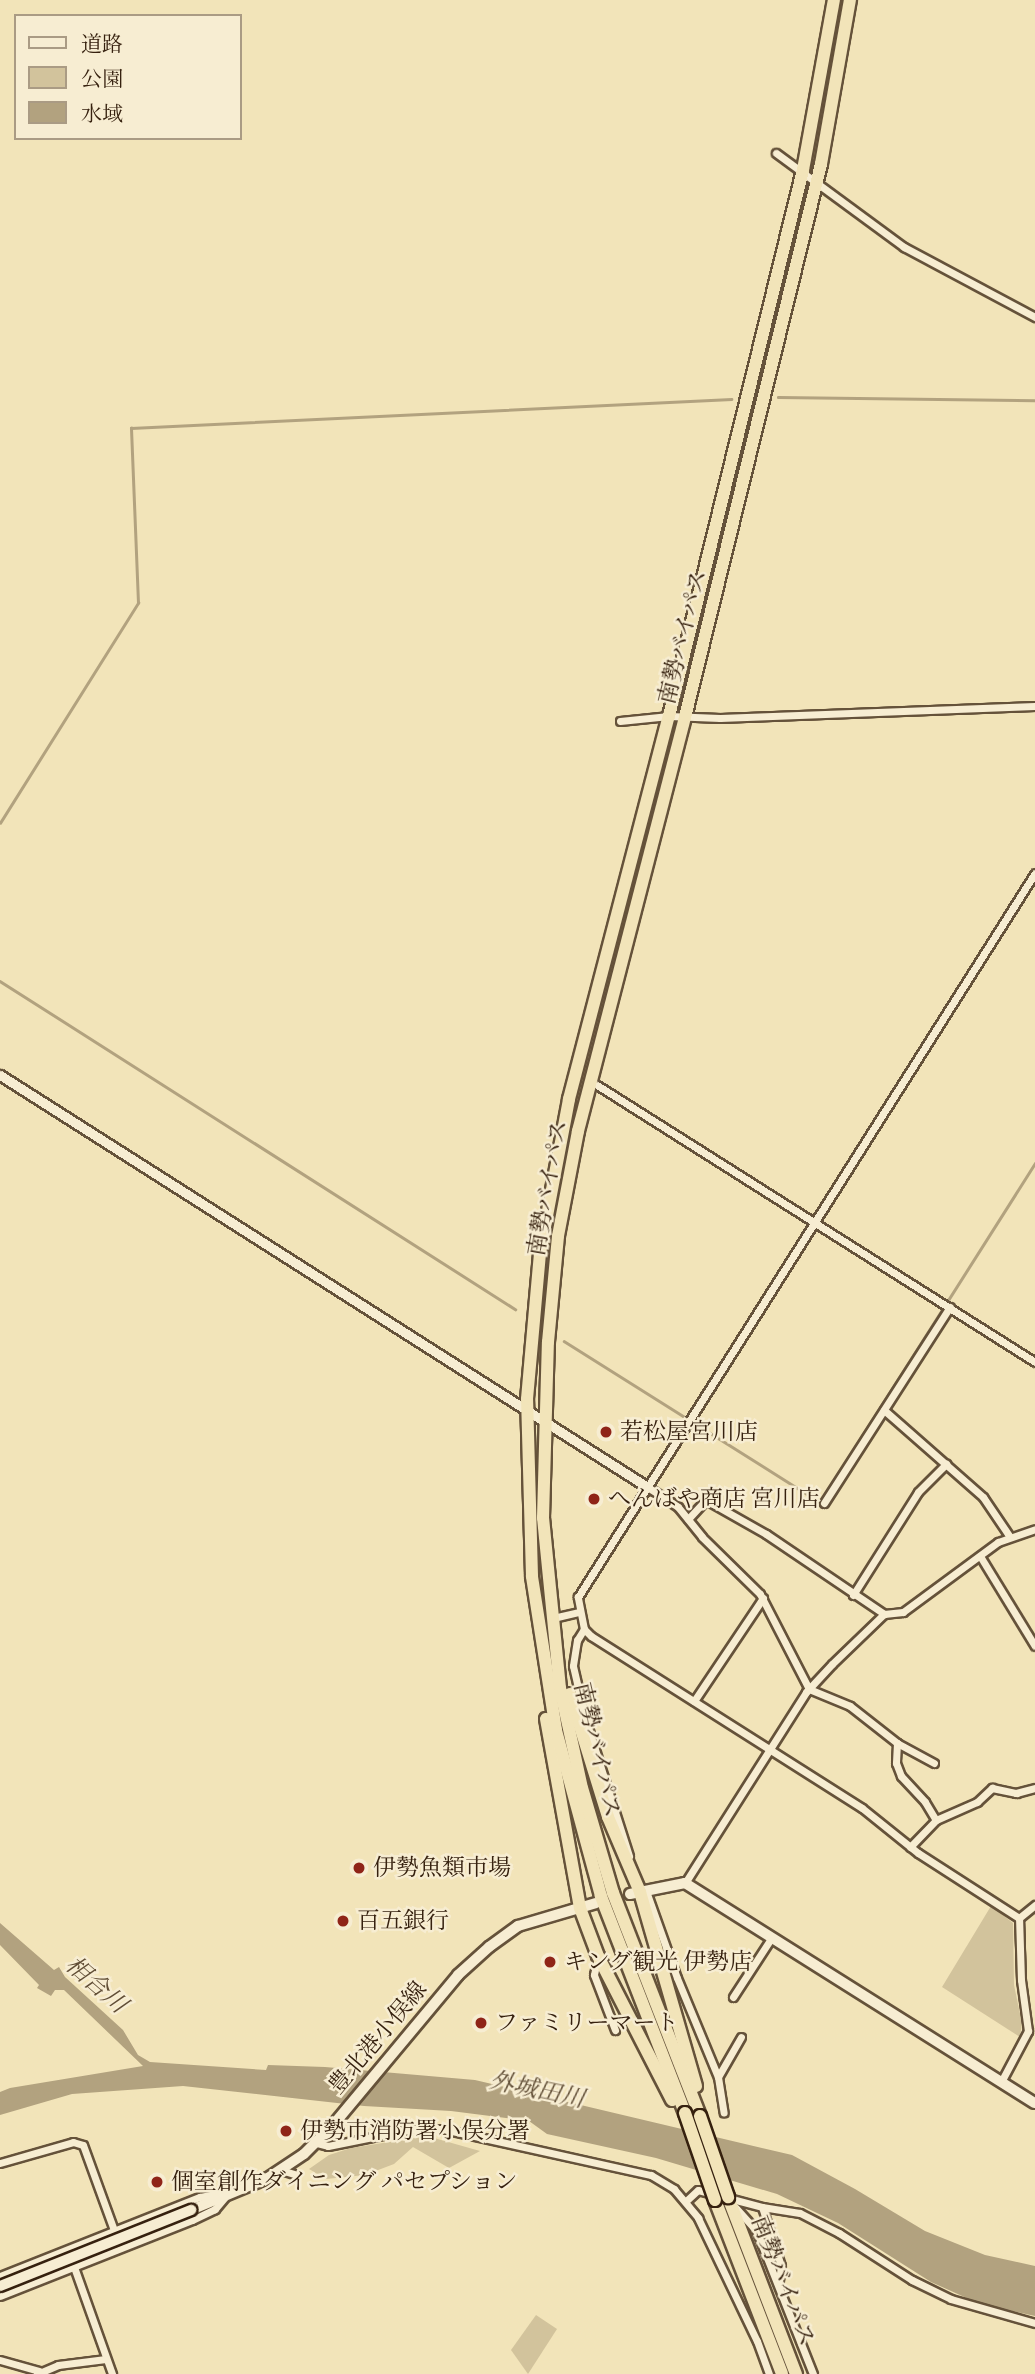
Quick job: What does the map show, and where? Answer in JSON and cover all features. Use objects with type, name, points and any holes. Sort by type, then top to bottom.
[{"type":"highway","name":"南勢バイパス","points":[[782,2374],[715,2200],[685,2113],[616,1941],[594,1872],[556,1730],[537,1621],[528,1491],[528,1408],[540,1253],[569,1099],[669,716],[803,170],[821,85],[834,0]]},
{"type":"highway","name":"南勢バイパス","points":[[796,2374],[700,2116],[628,1936],[597,1843],[560,1688],[543,1518],[544,1419],[552,1293],[567,1183],[816,183],[837,88],[850,0]]},
{"type":"highway","points":[[552,1619],[575,1717],[608,1816],[632,1869],[701,2104],[706,2132]]},
{"type":"highway","points":[[537,1621],[537,1661],[579,1908],[598,1956],[648,2055],[692,2132]]},
{"type":"main road","points":[[639,1892],[685,1883],[1035,2103]]},
{"type":"main road","name":"豊北港小俣線","points":[[0,2286],[225,2197],[281,2171],[317,2143],[457,1975],[489,1947],[518,1927],[596,1903]]},
{"type":"street","points":[[776,153],[803,170],[816,183],[904,247],[1035,317]]},
{"type":"street","points":[[620,721],[669,716],[1035,706]]},
{"type":"street","points":[[1019,1918],[910,1847],[862,1808],[584,1629],[578,1597],[1035,873]]},
{"type":"street","points":[[0,1075],[670,1500],[763,1598],[809,1689],[850,1706],[897,1742],[934,1763]]},
{"type":"street","points":[[597,1085],[1035,1362]]},
{"type":"street","points":[[824,1503],[947,1305]]},
{"type":"street","points":[[884,1409],[988,1503],[1010,1536]]},
{"type":"street","points":[[853,1595],[918,1492],[946,1464]]},
{"type":"street","points":[[688,1519],[706,1500],[766,1534],[884,1615]]},
{"type":"street","points":[[685,1883],[809,1689],[884,1615],[902,1612],[1010,1536],[1035,1529]]},
{"type":"street","points":[[980,1556],[1032,1632],[1035,1646]]},
{"type":"street","points":[[694,1701],[763,1598]]},
{"type":"street","points":[[552,1619],[579,1612]]},
{"type":"street","points":[[584,1629],[577,1640],[573,1667],[585,1718],[625,1835],[632,1869]]},
{"type":"street","points":[[897,1742],[896,1763],[901,1776],[925,1802],[936,1820]]},
{"type":"street","points":[[910,1847],[936,1820],[977,1802],[992,1788],[1016,1793],[1034,1792]]},
{"type":"street","points":[[639,1892],[718,2077],[724,2113]]},
{"type":"street","points":[[1019,1918],[1035,1905]]},
{"type":"street","points":[[1001,2082],[1031,2031],[1021,1980],[1019,1918]]},
{"type":"street","points":[[733,1997],[772,1937]]},
{"type":"street","points":[[598,1956],[594,1975],[615,2030]]},
{"type":"street","points":[[718,2077],[741,2038]]},
{"type":"street","points":[[317,2143],[328,2146],[423,2128],[452,2130],[641,2172],[667,2185],[686,2201],[698,2218],[769,2374]]},
{"type":"street","points":[[0,2163],[73,2142],[83,2145],[114,2230]]},
{"type":"street","points":[[281,2171],[294,2174]]},
{"type":"street","points":[[686,2201],[698,2190],[762,2207],[800,2213],[823,2223],[902,2274],[951,2299],[1035,2323]]},
{"type":"street","points":[[0,2276],[200,2197],[216,2194],[225,2197],[215,2209],[192,2220],[0,2296]]},
{"type":"street","points":[[728,2197],[756,2230],[813,2374]]},
{"type":"street","points":[[762,2207],[781,2266],[778,2281]]},
{"type":"street","points":[[74,2267],[112,2374]]},
{"type":"street","points":[[10,2272],[17,2289]]},
{"type":"street","points":[[0,2360],[39,2372],[106,2359]]},
{"type":"green space","points":[[991,1906],[1013,1923],[1014,1985],[1022,2023],[1020,2037],[942,1987]]},
{"type":"green space","points":[[427,2136],[480,2151],[449,2168],[413,2147],[394,2164],[365,2175],[326,2179],[309,2169],[329,2155],[351,2148]]},
{"type":"green space","points":[[536,2315],[557,2329],[528,2374],[511,2350]]},
{"type":"water","points":[[0,1923],[54,1970],[59,1967],[65,1977],[123,2030],[138,2055],[150,2062],[266,2070],[268,2065],[325,2067],[475,2080],[792,2155],[925,2231],[985,2255],[1035,2266],[1035,2316],[980,2304],[931,2282],[838,2223],[777,2194],[656,2158],[547,2134],[529,2121],[183,2086],[72,2094],[0,2115],[0,2092],[10,2088],[143,2066],[64,1990],[55,1990],[51,1996],[37,1988],[39,1985],[0,1945]]},
{"type":"waterway","points":[[778,397],[1035,400]]},
{"type":"waterway","points":[[0,823],[138,603],[131,428],[731,399]]},
{"type":"waterway","points":[[0,981],[515,1309]]},
{"type":"waterway","points":[[564,1341],[820,1502],[1035,1163]]},
{"type":"tunnel","points":[[571,1066],[594,1082]]},
{"type":"place","name":"若松屋宮川店","points":[[606,1432]]},
{"type":"place","name":"へんばや商店 宮川店","points":[[594,1499]]},
{"type":"place","name":"伊勢魚類市場","points":[[359,1868]]},
{"type":"place","name":"百五銀行","points":[[343,1921]]},
{"type":"place","name":"キング観光 伊勢店","points":[[550,1962]]},
{"type":"place","name":"ファミリーマート","points":[[481,2023]]},
{"type":"place","name":"伊勢市消防署小俣分署","points":[[286,2131]]},
{"type":"place","name":"個室創作ダイニング パセプション","points":[[157,2182]]},
{"type":"water label","name":"相合川","points":[[96,1985]]},
{"type":"water label","name":"外城田川","points":[[537,2090]]}]
